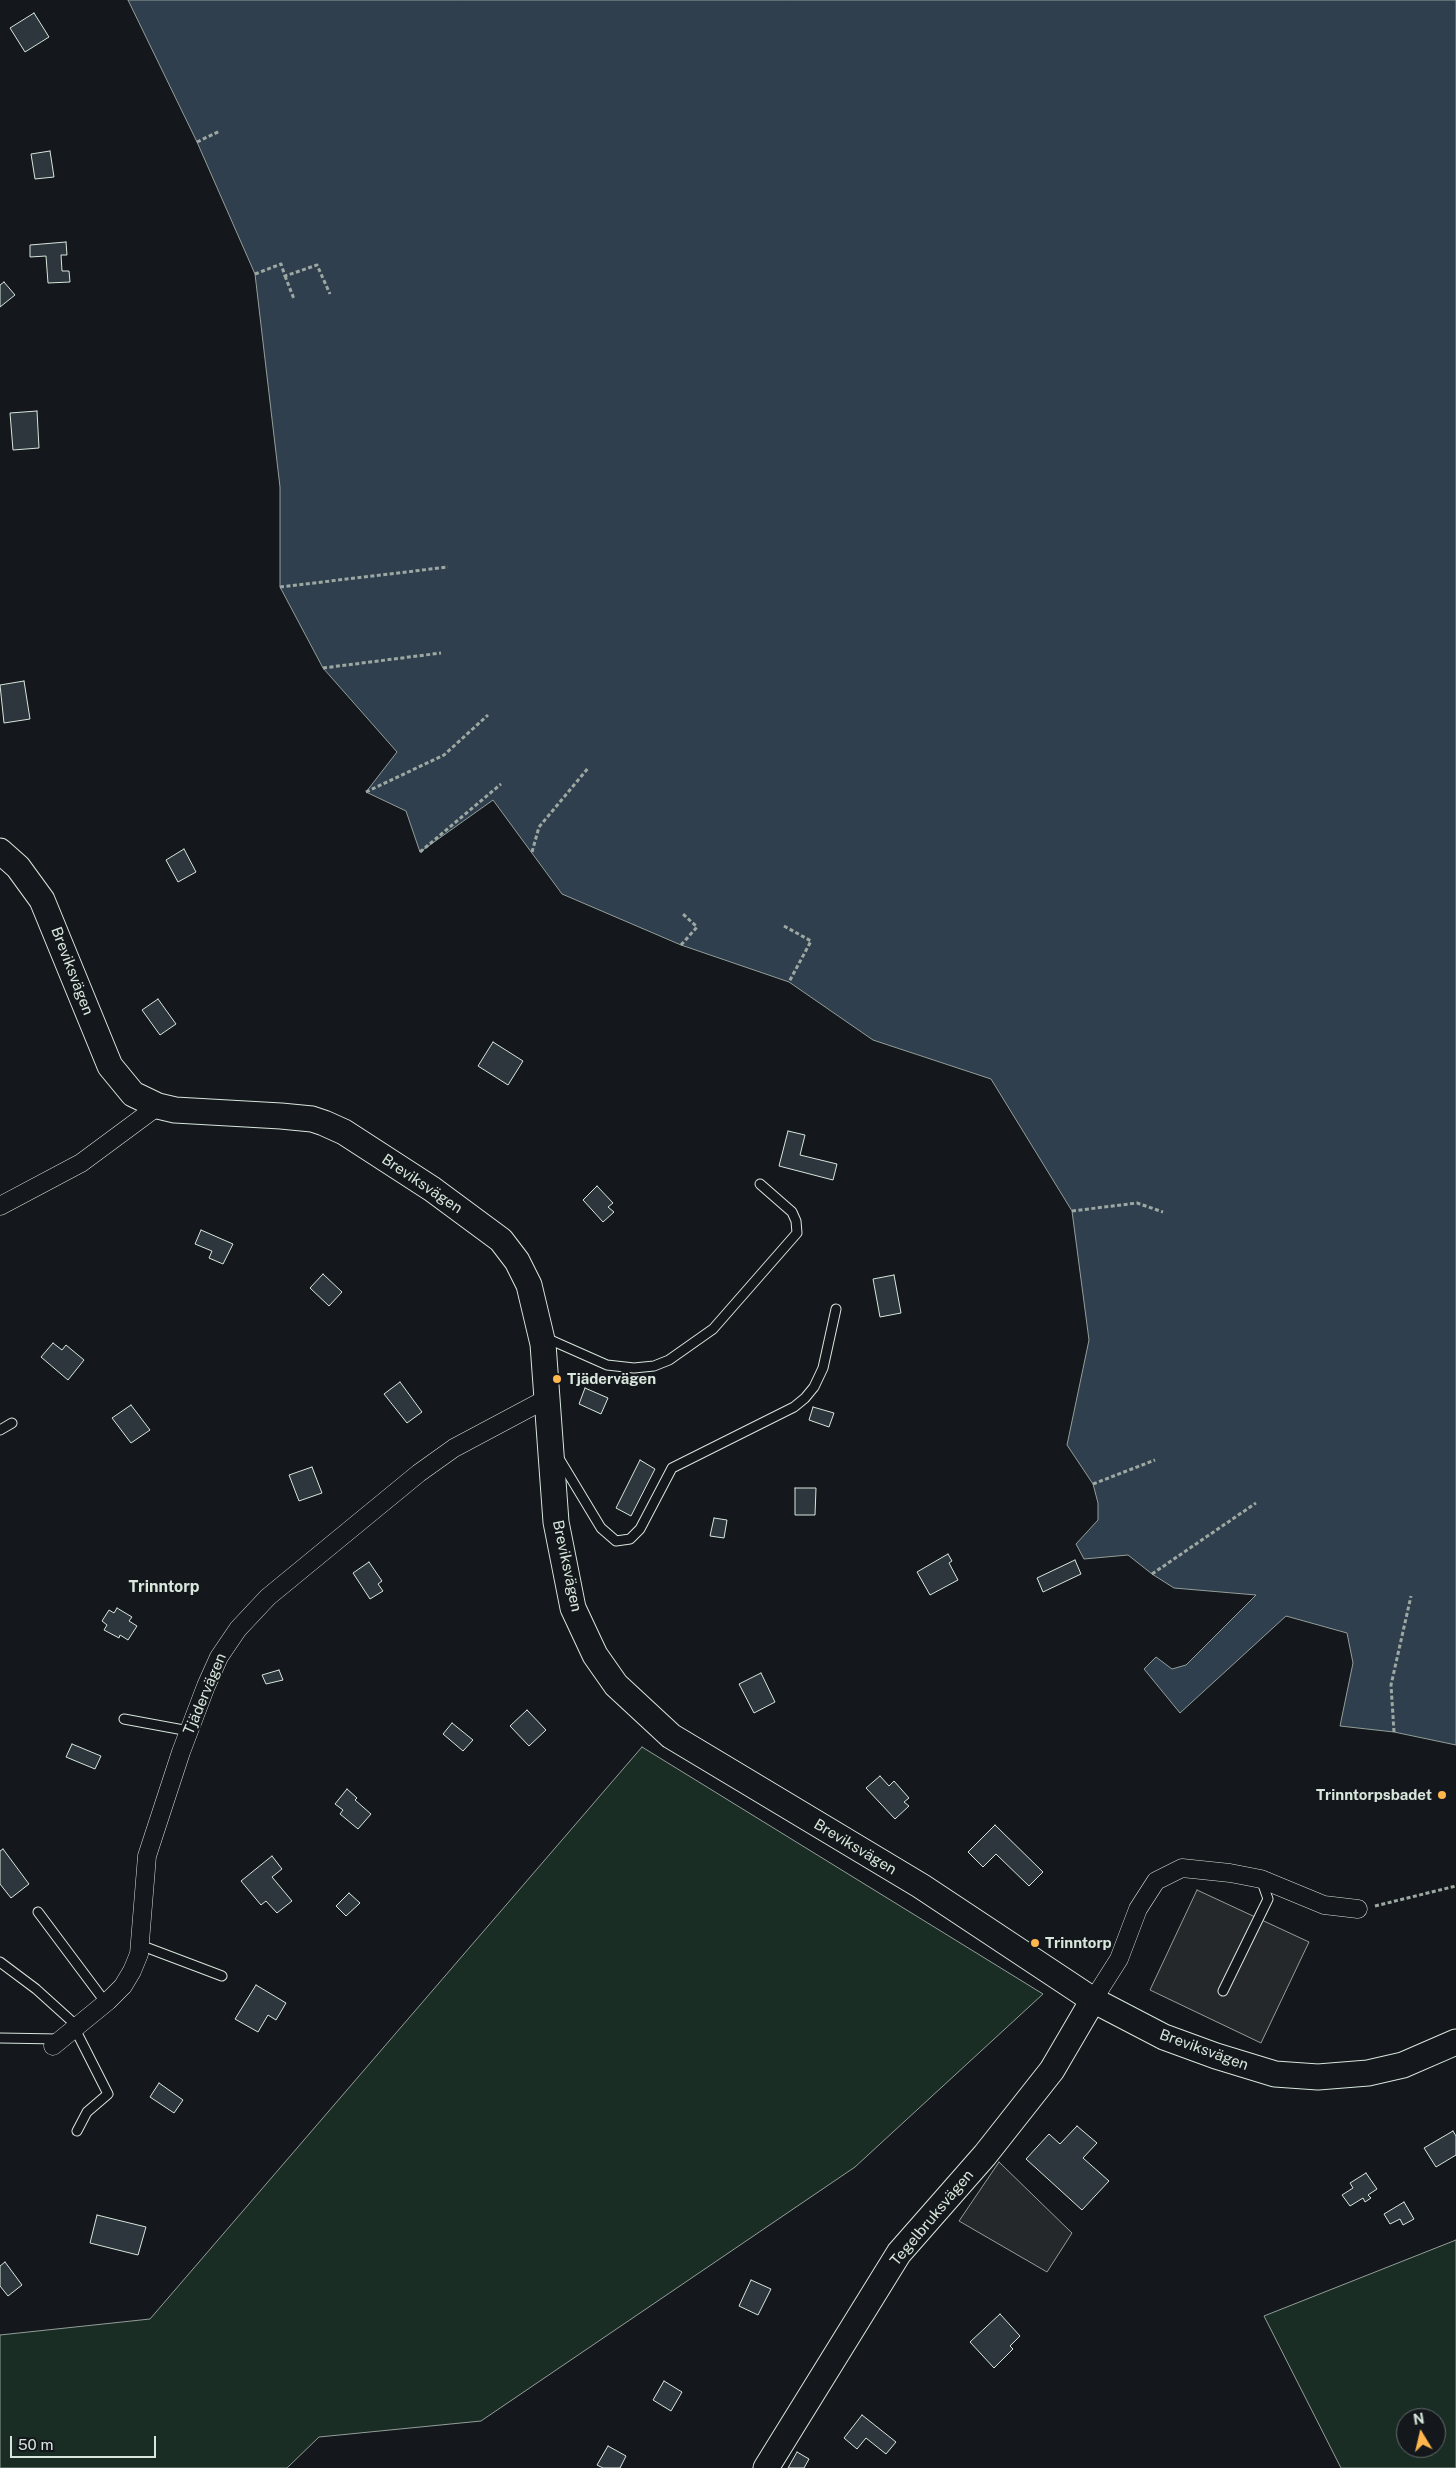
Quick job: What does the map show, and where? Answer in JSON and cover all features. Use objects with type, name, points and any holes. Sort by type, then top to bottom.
[{"type":"main road","name":"Breviksvägen","points":[[0,851],[18,867],[42,900],[110,1066],[133,1094],[158,1106],[199,1113],[312,1119],[344,1132],[432,1189],[501,1240],[517,1260],[529,1285],[541,1336],[556,1522],[572,1608],[596,1655],[616,1686],[671,1736],[920,1886],[1093,2000],[1164,2037],[1216,2056],[1275,2074],[1318,2077],[1368,2073],[1403,2065],[1456,2042]]},
{"type":"main road","name":"Tegelbruksvägen","points":[[766,2468],[900,2253],[985,2155],[1052,2070],[1093,2000]]},
{"type":"street","points":[[0,1206],[81,1163],[158,1106]]},
{"type":"street","name":"Tjädervägen","points":[[67,2035],[106,2003],[123,1986],[132,1971],[139,1954],[147,1856],[189,1731],[219,1657],[238,1629],[268,1596],[426,1468],[454,1448],[546,1400]]},
{"type":"street","points":[[1093,2000],[1119,1959],[1138,1909],[1156,1881],[1182,1868],[1230,1873],[1261,1879],[1324,1906],[1358,1909]]},
{"type":"lane","points":[[541,1336],[606,1366],[634,1368],[654,1366],[668,1360],[706,1334],[713,1329],[797,1234],[796,1221],[792,1212],[760,1184]]},
{"type":"lane","points":[[550,1443],[601,1528],[616,1541],[630,1539],[640,1529],[672,1468],[794,1407],[805,1398],[814,1387],[823,1368],[836,1309]]},
{"type":"lane","points":[[0,1430],[12,1423]]},
{"type":"lane","points":[[124,1719],[189,1731]]},
{"type":"lane","points":[[1223,1991],[1268,1898],[1261,1879]]},
{"type":"lane","points":[[38,1912],[106,2003]]},
{"type":"lane","points":[[140,1945],[222,1976]]},
{"type":"lane","points":[[0,1962],[36,1989],[108,2094],[87,2112],[77,2131]]},
{"type":"lane","points":[[0,2038],[67,2035]]},
{"type":"path","points":[[197,142],[220,131]]},
{"type":"path","points":[[255,274],[281,264],[294,299]]},
{"type":"path","points":[[285,276],[317,265],[330,294]]},
{"type":"path","points":[[280,587],[448,566]]},
{"type":"path","points":[[323,668],[441,653]]},
{"type":"path","points":[[366,792],[444,755],[488,714]]},
{"type":"path","points":[[532,852],[539,827],[589,767]]},
{"type":"path","points":[[420,852],[501,784]]},
{"type":"path","points":[[681,945],[697,927],[683,914]]},
{"type":"path","points":[[784,926],[811,941],[789,982]]},
{"type":"path","points":[[1072,1211],[1137,1203],[1163,1212]]},
{"type":"path","points":[[1093,1484],[1155,1460]]},
{"type":"path","points":[[1152,1574],[1256,1503]]},
{"type":"path","points":[[1394,1732],[1391,1685],[1412,1596]]},
{"type":"path","points":[[1358,1909],[1456,1886]]},
{"type":"green space","points":[[642,1747],[1043,1994],[855,2167],[481,2421],[319,2437],[287,2468],[0,2468],[0,2335],[150,2319]]},
{"type":"green space","points":[[1456,2240],[1456,2468],[1341,2468],[1264,2316]]},
{"type":"shaded area","points":[[1197,1890],[1309,1942],[1261,2043],[1150,1990]]},
{"type":"shaded area","points":[[999,2162],[1072,2233],[1047,2272],[959,2221]]},
{"type":"water","points":[[128,0],[1456,0],[1456,1745],[1394,1732],[1340,1726],[1353,1663],[1347,1633],[1286,1616],[1180,1713],[1144,1669],[1156,1657],[1172,1669],[1186,1665],[1256,1595],[1174,1588],[1128,1555],[1084,1559],[1076,1544],[1098,1520],[1098,1503],[1093,1484],[1067,1445],[1089,1340],[1072,1211],[991,1079],[873,1040],[789,982],[681,945],[562,894],[493,800],[420,852],[406,811],[366,792],[397,752],[323,668],[280,587],[280,487],[255,274],[197,142]]},
{"type":"building","points":[[34,13],[49,37],[25,52],[10,28]]},
{"type":"building","points":[[50,151],[54,177],[35,179],[31,154]]},
{"type":"building","points":[[66,242],[67,255],[61,255],[62,271],[69,271],[70,282],[48,283],[46,256],[30,257],[30,245]]},
{"type":"building","points":[[4,282],[15,295],[0,307],[0,285]]},
{"type":"building","points":[[37,411],[39,448],[13,450],[10,413]]},
{"type":"building","points":[[24,681],[30,719],[4,723],[0,685]]},
{"type":"building","points":[[184,849],[196,872],[178,882],[166,860]]},
{"type":"building","points":[[158,999],[176,1024],[160,1035],[142,1010]]},
{"type":"building","points":[[493,1042],[523,1061],[508,1085],[478,1066]]},
{"type":"building","points":[[788,1131],[805,1135],[800,1155],[837,1164],[833,1180],[779,1166]]},
{"type":"building","points":[[597,1186],[613,1203],[608,1207],[614,1212],[603,1222],[583,1200]]},
{"type":"building","points":[[201,1230],[233,1244],[223,1264],[209,1258],[212,1251],[195,1244]]},
{"type":"building","points":[[323,1274],[342,1292],[329,1306],[310,1288]]},
{"type":"building","points":[[894,1275],[901,1313],[880,1317],[873,1279]]},
{"type":"building","points":[[53,1343],[62,1350],[66,1345],[84,1360],[68,1380],[41,1357]]},
{"type":"building","points":[[400,1382],[422,1412],[407,1423],[384,1394]]},
{"type":"building","points":[[585,1388],[608,1398],[601,1414],[579,1404]]},
{"type":"building","points":[[131,1405],[150,1430],[131,1443],[112,1418]]},
{"type":"building","points":[[813,1407],[834,1413],[829,1427],[809,1420]]},
{"type":"building","points":[[640,1460],[655,1469],[631,1516],[616,1508]]},
{"type":"building","points":[[312,1467],[322,1493],[299,1501],[289,1475]]},
{"type":"building","points":[[795,1488],[816,1488],[815,1515],[795,1515]]},
{"type":"building","points":[[714,1518],[727,1520],[724,1538],[710,1536]]},
{"type":"building","points":[[948,1554],[952,1561],[949,1563],[958,1580],[930,1595],[917,1572]]},
{"type":"building","points":[[1075,1560],[1081,1574],[1043,1592],[1037,1578]]},
{"type":"building","points":[[369,1562],[382,1581],[378,1584],[383,1591],[370,1599],[353,1573]]},
{"type":"building","points":[[117,1608],[132,1617],[129,1621],[137,1626],[128,1640],[120,1635],[119,1638],[104,1630],[107,1625],[102,1621],[109,1610],[114,1613]]},
{"type":"building","points":[[279,1670],[283,1680],[266,1684],[262,1675]]},
{"type":"building","points":[[761,1673],[775,1702],[754,1713],[739,1684]]},
{"type":"building","points":[[527,1710],[546,1730],[529,1746],[510,1726]]},
{"type":"building","points":[[452,1723],[473,1740],[463,1751],[443,1734]]},
{"type":"building","points":[[72,1744],[101,1756],[95,1769],[66,1757]]},
{"type":"building","points":[[880,1776],[889,1786],[894,1781],[909,1798],[904,1802],[909,1806],[895,1819],[866,1788]]},
{"type":"building","points":[[347,1789],[357,1798],[355,1800],[371,1814],[358,1829],[340,1814],[343,1810],[335,1804]]},
{"type":"building","points":[[995,1825],[1043,1872],[1029,1886],[996,1854],[983,1867],[968,1852]]},
{"type":"building","points":[[3,1849],[29,1884],[11,1898],[0,1884],[0,1851]]},
{"type":"building","points":[[272,1856],[282,1869],[272,1877],[292,1901],[277,1913],[266,1901],[261,1905],[241,1881]]},
{"type":"building","points":[[349,1893],[360,1903],[346,1916],[336,1906]]},
{"type":"building","points":[[256,1985],[286,2003],[276,2020],[268,2015],[258,2032],[235,2019]]},
{"type":"building","points":[[159,2083],[183,2100],[174,2113],[150,2097]]},
{"type":"building","points":[[1077,2126],[1097,2143],[1083,2158],[1109,2181],[1082,2210],[1026,2159],[1049,2134],[1060,2144]]},
{"type":"building","points":[[1453,2131],[1456,2136],[1456,2155],[1436,2167],[1424,2148]]},
{"type":"building","points":[[1366,2173],[1377,2189],[1368,2195],[1371,2198],[1365,2202],[1363,2198],[1350,2206],[1342,2195],[1353,2188],[1350,2183]]},
{"type":"building","points":[[1404,2202],[1414,2219],[1403,2225],[1400,2219],[1390,2224],[1384,2214]]},
{"type":"building","points":[[97,2215],[146,2227],[138,2255],[90,2243]]},
{"type":"building","points":[[5,2262],[22,2285],[8,2296],[0,2286],[0,2266]]},
{"type":"building","points":[[751,2280],[771,2289],[758,2315],[739,2306]]},
{"type":"building","points":[[1000,2314],[1020,2336],[1010,2346],[1013,2349],[994,2368],[970,2342]]},
{"type":"building","points":[[664,2381],[682,2392],[671,2411],[653,2400]]},
{"type":"building","points":[[862,2415],[896,2442],[886,2454],[866,2438],[857,2449],[844,2438]]},
{"type":"building","points":[[608,2446],[626,2456],[620,2468],[603,2468],[597,2465]]},
{"type":"building","points":[[797,2452],[809,2459],[804,2468],[788,2468]]},
{"type":"place","name":"Tjädervägen","points":[[557,1379]]},
{"type":"place","name":"Trinntorpsbadet","points":[[1442,1795]]},
{"type":"place","name":"Trinntorp","points":[[1035,1943]]},
{"type":"district","name":"Trinntorp","points":[[164,1587]]}]
